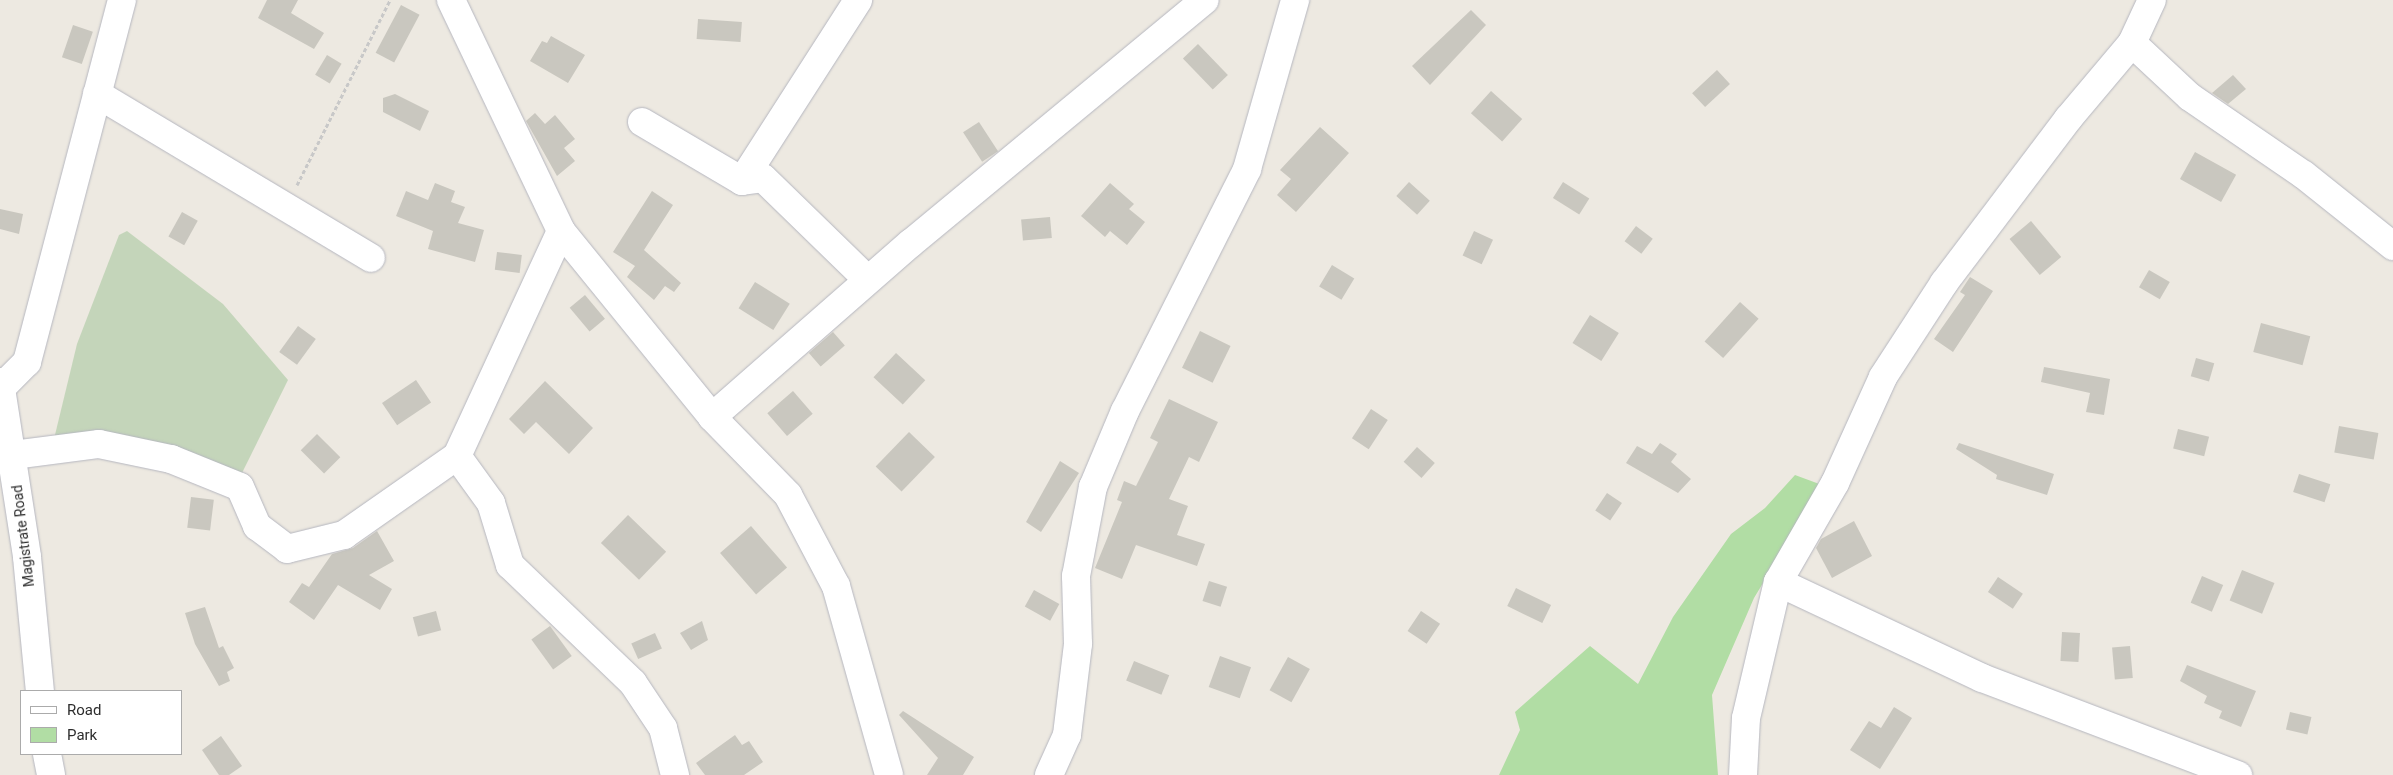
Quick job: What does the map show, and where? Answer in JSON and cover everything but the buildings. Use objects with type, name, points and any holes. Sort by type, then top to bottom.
[{"type":"street","points":[[1,384],[27,362],[122,0]]},
{"type":"street","points":[[451,0],[562,230],[712,417],[788,495],[836,586],[889,775]]},
{"type":"street","points":[[742,181],[858,0]]},
{"type":"street","points":[[712,417],[868,280],[1205,0]]},
{"type":"street","points":[[1049,775],[1067,735],[1078,644],[1076,576],[1093,487],[1125,411],[1247,169],[1295,0]]},
{"type":"street","points":[[1743,775],[1746,718],[1778,582],[1836,483],[1883,377],[1939,291],[2068,119],[2132,43],[2152,0]]},
{"type":"street","points":[[2132,43],[2190,97],[2304,175],[2393,246]]},
{"type":"street","points":[[97,94],[286,204],[372,258]]},
{"type":"street","points":[[642,122],[742,181],[763,178],[868,280]]},
{"type":"street","points":[[13,455],[99,444],[170,459],[240,487],[257,526],[287,549],[344,534],[457,456],[562,230]]},
{"type":"street","name":"Magistrate Road","points":[[1,384],[13,455],[40,690]]},
{"type":"street","points":[[457,456],[491,503],[510,565],[633,683],[663,728],[674,775]]},
{"type":"street","points":[[1778,582],[1982,678],[2238,775]]},
{"type":"street","points":[[47,755],[51,775]]},
{"type":"path","points":[[286,204],[390,0]]},
{"type":"green space","points":[[127,231],[223,304],[288,380],[239,479],[54,439],[77,344],[119,235]]},
{"type":"green space","points":[[1795,475],[1822,485],[1754,598],[1712,695],[1718,775],[1499,775],[1520,730],[1515,712],[1590,646],[1638,684],[1673,617],[1731,534],[1765,508]]}]
